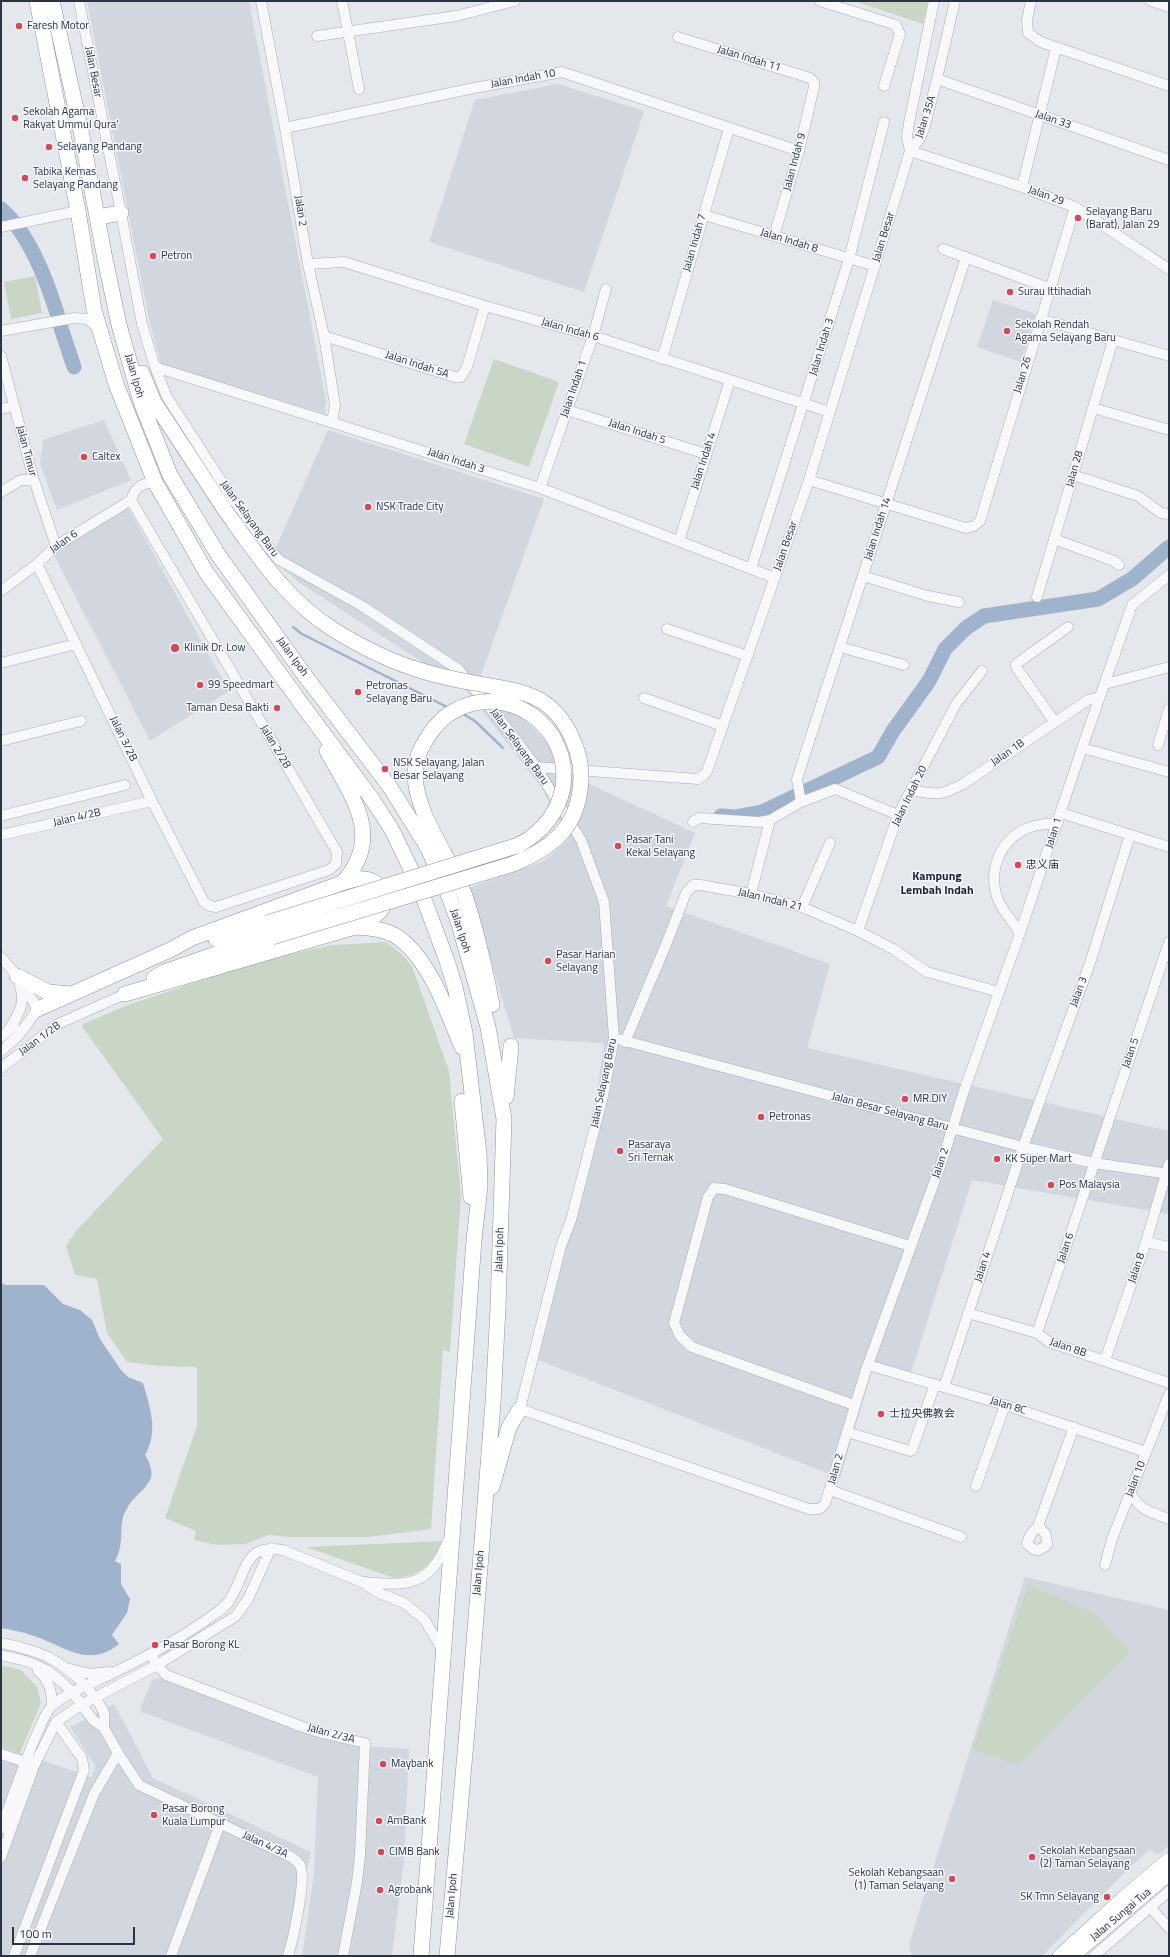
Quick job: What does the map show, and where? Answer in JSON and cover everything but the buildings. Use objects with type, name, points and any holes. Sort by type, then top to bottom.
[{"type":"highway","points":[[31,1],[60,115]]},
{"type":"highway","name":"Jalan Ipoh","points":[[37,1],[78,211],[92,296],[100,330],[116,384],[155,482],[206,572],[372,799],[408,861],[420,886],[455,987],[466,1033],[479,1154],[480,1186],[474,1240],[421,1956]]},
{"type":"highway","name":"Jalan Ipoh","points":[[52,1],[72,89],[119,325],[141,402],[170,475],[219,556],[306,677],[390,787],[428,848],[447,890],[470,961],[488,1027],[504,1119],[498,1308],[493,1403],[447,1956]]},
{"type":"highway","points":[[58,1],[72,89]]},
{"type":"highway","points":[[98,217],[122,213]]},
{"type":"highway","points":[[104,254],[149,390],[161,412],[225,510],[275,579],[313,615],[347,637],[397,662],[447,677],[520,691],[538,698],[554,710],[566,727],[579,754],[581,767],[580,793],[572,818],[556,839],[546,848],[532,856],[513,864],[270,930],[170,950]]},
{"type":"highway","points":[[125,994],[164,972],[227,950],[270,930],[519,845],[531,838],[544,826],[555,812],[561,796],[564,764],[554,738],[536,718],[522,708],[501,702],[476,704],[454,711],[433,729],[419,752],[415,776],[418,793],[432,828],[465,895],[483,960],[494,1014],[498,1084]]},
{"type":"highway","points":[[303,706],[344,781],[364,828],[364,843],[359,859],[352,872],[342,883]]},
{"type":"highway","points":[[38,1009],[170,950],[192,938],[354,879],[365,878],[373,881],[380,886],[385,894],[385,901],[382,909],[375,916],[355,927],[125,994]]},
{"type":"highway","points":[[355,927],[371,928],[399,938],[422,962],[468,1062]]},
{"type":"highway","points":[[17,976],[48,992],[70,994]]},
{"type":"highway","points":[[504,1119],[511,1046]]},
{"type":"highway","points":[[462,1101],[474,1240]]},
{"type":"highway","points":[[493,1403],[497,1413],[504,1420],[508,1419],[520,1409]]},
{"type":"highway","points":[[484,1513],[509,1427],[520,1409]]},
{"type":"main road","name":"Jalan Sungai Tua","points":[[1059,1956],[1125,1896],[1169,1859]]},
{"type":"main road","name":"Jalan Sungai Tua","points":[[1073,1956],[1169,1874]]},
{"type":"street","name":"Jalan Besar","points":[[78,1],[122,213]]},
{"type":"street","name":"Jalan 2","points":[[261,1],[286,128],[308,264],[324,336],[335,405],[332,422]]},
{"type":"street","points":[[342,1],[359,89]]},
{"type":"street","points":[[318,36],[456,16],[515,1]]},
{"type":"street","points":[[820,1],[896,25],[900,34],[884,86]]},
{"type":"street","name":"Jalan 35A","points":[[910,151],[907,137],[909,123],[934,1]]},
{"type":"street","name":"Jalan 35A","points":[[910,151],[919,140],[937,80],[955,1]]},
{"type":"street","points":[[1031,1],[1027,20],[1028,33],[1041,42],[1169,86]]},
{"type":"street","points":[[1151,1],[1169,7]]},
{"type":"street","name":"Jalan Indah 11","points":[[678,37],[810,78],[814,82],[814,88]]},
{"type":"street","points":[[1022,187],[1056,48]]},
{"type":"street","name":"Jalan Indah 10","points":[[286,128],[474,88],[562,72],[799,151]]},
{"type":"street","name":"Jalan 33","points":[[937,80],[1169,160]]},
{"type":"street","name":"Jalan Indah 9","points":[[774,236],[799,151],[814,88]]},
{"type":"street","name":"Jalan Indah 3","points":[[751,569],[849,259],[884,122]]},
{"type":"street","name":"Jalan Indah 7","points":[[662,358],[729,128]]},
{"type":"street","name":"Jalan Besar","points":[[536,767],[698,779],[704,775],[709,767],[809,480],[910,151]]},
{"type":"street","name":"Jalan 29","points":[[910,151],[1022,187],[1075,207],[1169,269]]},
{"type":"street","name":"Jalan 26","points":[[886,504],[966,528],[974,526],[980,521],[1049,288],[1075,207]]},
{"type":"street","points":[[1,227],[78,211]]},
{"type":"street","name":"Jalan Selayang Baru","points":[[122,213],[142,324],[155,367],[167,396],[240,510],[279,560],[362,606],[458,669],[506,727],[536,767],[581,840],[604,902],[614,1038],[603,1096],[572,1220],[561,1246],[520,1409]]},
{"type":"street","name":"Jalan Indah 8","points":[[704,215],[875,266]]},
{"type":"street","points":[[943,249],[1049,288]]},
{"type":"street","name":"Jalan Indah 14","points":[[801,799],[797,779],[966,257]]},
{"type":"street","name":"Jalan Indah 6","points":[[308,264],[344,262],[485,306],[593,336],[830,412]]},
{"type":"street","name":"Jalan Indah 1","points":[[540,488],[593,336],[606,289]]},
{"type":"street","points":[[74,318],[90,303],[92,296]]},
{"type":"street","name":"Jalan Indah 5A","points":[[324,336],[455,377],[461,376],[467,367],[485,306]]},
{"type":"street","points":[[1,331],[74,318],[87,319],[100,330]]},
{"type":"street","points":[[1040,319],[1169,356]]},
{"type":"street","name":"Jalan 28","points":[[1037,597],[1113,340]]},
{"type":"street","name":"Jalan Timur","points":[[1,356],[34,480],[56,546]]},
{"type":"street","name":"Jalan Indah 3","points":[[155,367],[540,488],[775,578]]},
{"type":"street","name":"Jalan Indah 4","points":[[679,541],[730,380]]},
{"type":"street","points":[[1,409],[14,406]]},
{"type":"street","points":[[1093,408],[1169,430]]},
{"type":"street","name":"Jalan Indah 5","points":[[567,410],[706,454]]},
{"type":"street","points":[[1073,476],[1138,496],[1165,514]]},
{"type":"street","points":[[1,492],[21,480],[34,480]]},
{"type":"street","points":[[809,480],[886,504]]},
{"type":"street","points":[[131,500],[137,488],[144,483],[155,482]]},
{"type":"street","name":"Jalan 6","points":[[1,591],[36,564],[56,546],[131,500]]},
{"type":"street","name":"Jalan 2/2B","points":[[131,500],[337,852],[336,864],[329,870],[216,907]]},
{"type":"street","points":[[1054,539],[1114,561],[1119,565]]},
{"type":"street","name":"Jalan 3/2B","points":[[36,564],[152,801],[204,902],[210,906],[216,907]]},
{"type":"street","name":"Jalan 1","points":[[953,1128],[964,1091],[1020,933],[1132,605],[1169,575]]},
{"type":"street","points":[[863,576],[928,596],[959,602]]},
{"type":"street","points":[[1054,721],[1016,667],[1016,664],[1068,626]]},
{"type":"street","points":[[667,629],[748,656]]},
{"type":"street","points":[[1,663],[76,644]]},
{"type":"street","points":[[840,647],[904,665]]},
{"type":"street","points":[[1105,684],[1169,667]]},
{"type":"street","name":"Jalan Indah 20","points":[[858,930],[898,815],[956,704],[982,671]]},
{"type":"street","name":"Jalan 1B","points":[[912,790],[932,794],[945,794],[963,784],[1054,721],[1088,700],[1100,697]]},
{"type":"street","points":[[644,698],[723,726]]},
{"type":"street","points":[[1158,745],[1169,709]]},
{"type":"street","points":[[1,741],[81,721]]},
{"type":"street","points":[[1082,748],[1169,772]]},
{"type":"street","points":[[1,816],[124,785]]},
{"type":"street","points":[[693,822],[699,818],[759,822],[770,820],[801,799],[835,789],[898,815]]},
{"type":"street","name":"Jalan 4/2B","points":[[1,835],[152,801]]},
{"type":"street","points":[[1020,933],[997,898],[994,882],[994,868],[999,853],[1016,834],[1059,818],[1130,835],[1169,847]]},
{"type":"street","points":[[751,894],[770,820]]},
{"type":"street","name":"Jalan 3","points":[[1023,1147],[1090,963],[1130,835]]},
{"type":"street","points":[[802,907],[830,843]]},
{"type":"street","name":"Jalan Indah 21","points":[[625,1042],[689,888],[700,885],[751,894],[802,907],[858,930],[893,948],[927,972],[999,992]]},
{"type":"street","name":"Jalan 5","points":[[1094,1163],[1169,942]]},
{"type":"street","points":[[1,957],[17,976],[38,1009]]},
{"type":"street","points":[[9,1030],[19,1013],[23,996],[17,976]]},
{"type":"street","name":"Jalan 1/2B","points":[[1,1068],[58,1024],[125,994]]},
{"type":"street","points":[[1,1037],[38,1009]]},
{"type":"street","points":[[1,1051],[19,1035],[38,1009]]},
{"type":"street","name":"Jalan Besar Selayang Baru","points":[[614,1038],[1023,1147],[1094,1163],[1167,1174]]},
{"type":"street","name":"Jalan 2","points":[[520,1409],[810,1510],[822,1507],[825,1504],[830,1490],[854,1405],[953,1128]]},
{"type":"street","name":"Jalan 4","points":[[847,1432],[912,1450],[968,1313],[1023,1147]]},
{"type":"street","name":"Jalan 6","points":[[1037,1333],[1094,1163]]},
{"type":"street","name":"Jalan 8","points":[[1105,1360],[1146,1242],[1169,1164]]},
{"type":"street","points":[[854,1405],[692,1347],[680,1336],[674,1323],[708,1197],[714,1188],[725,1189],[910,1246]]},
{"type":"street","points":[[1146,1242],[1169,1247]]},
{"type":"street","name":"Jalan 8B","points":[[968,1313],[1037,1333],[1049,1342],[1169,1383]]},
{"type":"street","name":"Jalan 8C","points":[[868,1365],[1005,1405],[1146,1452]]},
{"type":"street","name":"Jalan 10","points":[[1105,1565],[1112,1539],[1169,1394]]},
{"type":"street","points":[[976,1486],[1005,1405]]},
{"type":"street","points":[[1038,1526],[1074,1427]]},
{"type":"street","points":[[830,1490],[961,1537]]},
{"type":"street","points":[[1130,1492],[1137,1504],[1142,1508],[1169,1518]]},
{"type":"street","points":[[362,1582],[393,1585],[410,1583],[422,1578],[440,1559],[445,1549],[454,1520]]},
{"type":"street","points":[[1,1857],[34,1766],[56,1722],[81,1705],[95,1699],[156,1665],[236,1616],[248,1599],[271,1548]]},
{"type":"street","points":[[1,1829],[25,1762],[45,1715],[52,1706],[73,1693],[151,1654],[223,1608],[232,1597],[245,1566],[261,1549],[271,1548],[283,1550],[362,1582],[377,1592],[404,1603],[414,1609],[424,1619],[433,1631],[444,1655]]},
{"type":"street","points":[[1,1643],[27,1649],[48,1657],[66,1668],[90,1674],[105,1673],[122,1669]]},
{"type":"street","name":"Jalan 2/3A","points":[[151,1654],[156,1665],[166,1675],[303,1727],[365,1743],[359,1862],[343,1956]]},
{"type":"street","name":"Jalan 4/3A","points":[[1,1655],[26,1661],[47,1670],[73,1693],[93,1720],[104,1728],[139,1785],[291,1857],[300,1864],[303,1875],[288,1956]]},
{"type":"street","points":[[26,1661],[46,1678],[51,1691],[52,1706]]},
{"type":"street","name":"Jalan 4/3A","points":[[66,1668],[86,1687],[95,1699],[104,1714],[104,1728]]},
{"type":"street","points":[[14,1956],[84,1770],[82,1758],[56,1722]]},
{"type":"street","points":[[30,1956],[94,1794],[118,1753]]},
{"type":"street","points":[[1,1754],[25,1762]]},
{"type":"street","points":[[171,1956],[220,1824]]},
{"type":"street","points":[[1086,1944],[1096,1956],[1169,1891]]},
{"type":"street","points":[[1150,1908],[1169,1928]]},
{"type":"shaded area","points":[[87,1],[249,1],[326,400],[325,414],[161,365],[149,319]]},
{"type":"shaded area","points":[[558,84],[644,111],[584,292],[429,242],[475,100]]},
{"type":"shaded area","name":"Sekolah Rendah Agama Selayang Baru","points":[[993,300],[1036,314],[1021,362],[977,347]]},
{"type":"shaded area","points":[[104,420],[131,480],[57,510],[40,463],[43,440]]},
{"type":"shaded area","points":[[328,430],[544,499],[481,675],[587,783],[695,833],[666,906],[830,964],[807,1048],[1169,1131],[1169,1214],[972,1180],[909,1379],[872,1371],[840,1478],[528,1356],[557,1242],[567,1222],[594,1114],[604,1043],[514,1038],[469,888],[544,861],[569,839],[542,788],[467,691],[300,583],[271,559]]},
{"type":"shaded area","points":[[124,500],[229,691],[150,741],[53,553]]},
{"type":"shaded area","points":[[1025,1577],[1169,1610],[1169,1846],[1157,1855],[1150,1849],[1125,1872],[1042,1956],[912,1956],[909,1944]]},
{"type":"shaded area","points":[[164,1678],[362,1746],[409,1749],[404,1859],[392,1956],[302,1956],[314,1873],[318,1777],[142,1712],[140,1708],[153,1679]]},
{"type":"shaded area","name":"Pasar Borong Kuala Lumpur","points":[[114,1704],[153,1778],[311,1852],[286,1956],[1,1956],[1,1746],[91,1777],[95,1766],[70,1727]]},
{"type":"green space","points":[[854,1],[928,1],[923,24]]},
{"type":"green space","points":[[35,276],[42,313],[11,319],[4,282]]},
{"type":"green space","points":[[494,359],[559,382],[529,467],[464,444]]},
{"type":"green space","points":[[386,942],[400,953],[412,966],[449,1071],[461,1195],[450,1352],[443,1350],[431,1529],[368,1537],[288,1537],[269,1535],[245,1544],[218,1545],[194,1540],[196,1531],[165,1518],[197,1426],[197,1367],[160,1366],[127,1362],[107,1333],[97,1279],[75,1275],[66,1246],[76,1231],[163,1139],[81,1025],[125,1006],[260,961],[332,945]]},
{"type":"green space","points":[[443,1541],[430,1562],[424,1567],[412,1575],[394,1578],[306,1547]]},
{"type":"green space","points":[[1028,1584],[1096,1614],[1130,1652],[1019,1765],[973,1749]]},
{"type":"green space","points":[[1,1665],[21,1670],[37,1687],[41,1703],[20,1753],[1,1746]]},
{"type":"water","points":[[1,1283],[6,1285],[44,1285],[63,1304],[80,1310],[92,1320],[100,1339],[121,1370],[128,1377],[143,1383],[148,1401],[152,1419],[152,1437],[145,1455],[150,1466],[151,1478],[129,1505],[124,1515],[120,1547],[115,1561],[121,1564],[121,1584],[130,1599],[127,1613],[112,1635],[119,1644],[108,1651],[97,1655],[76,1653],[18,1631],[1,1628]]},
{"type":"waterway","points":[[1,209],[11,219],[28,243],[42,271],[57,313]]},
{"type":"waterway","points":[[61,328],[74,367]]},
{"type":"waterway","points":[[721,816],[735,817],[762,812],[878,757],[893,731],[929,681],[945,649],[966,628],[984,616],[1098,599],[1132,579],[1169,547]]},
{"type":"waterway","points":[[293,627],[302,634],[449,708]]},
{"type":"waterway","points":[[463,714],[475,721],[503,748]]},
{"type":"place","name":"Faresh Motor","points":[[19,26]]},
{"type":"place","name":"Sekolah Agama Rakyat Ummul Qura'","points":[[15,118]]},
{"type":"place","name":"Selayang Pandang","points":[[49,147]]},
{"type":"place","name":"Tabika Kemas Selayang Pandang","points":[[25,178]]},
{"type":"place","name":"Selayang Baru (Barat), Jalan 29","points":[[1078,218]]},
{"type":"place","name":"Petron","points":[[153,256]]},
{"type":"place","name":"Surau Ittihadiah","points":[[1010,292]]},
{"type":"place","name":"Sekolah Rendah Agama Selayang Baru","points":[[1007,331]]},
{"type":"place","name":"Caltex","points":[[84,457]]},
{"type":"place","name":"NSK Trade City","points":[[368,507]]},
{"type":"place","name":"Klinik Dr. Low","points":[[175,648]]},
{"type":"place","name":"99 Speedmart","points":[[200,685]]},
{"type":"place","name":"Petronas Selayang Baru","points":[[358,692]]},
{"type":"place","name":"Taman Desa Bakti","points":[[277,708]]},
{"type":"place","name":"NSK Selayang, Jalan Besar Selayang","points":[[385,769]]},
{"type":"place","name":"Pasar Tani Kekal Selayang","points":[[618,846]]},
{"type":"place","name":"忠义庙","points":[[1018,865]]},
{"type":"place","name":"Pasar Harian Selayang","points":[[548,961]]},
{"type":"place","name":"MR.DIY","points":[[905,1099]]},
{"type":"place","name":"Petronas","points":[[761,1117]]},
{"type":"place","name":"Pasaraya Sri Ternak","points":[[620,1151]]},
{"type":"place","name":"KK Super Mart","points":[[997,1159]]},
{"type":"place","name":"Pos Malaysia","points":[[1051,1185]]},
{"type":"place","name":"士拉央佛教会","points":[[881,1414]]},
{"type":"place","name":"Pasar Borong KL","points":[[155,1645]]},
{"type":"place","name":"Maybank","points":[[383,1764]]},
{"type":"place","name":"Pasar Borong Kuala Lumpur","points":[[154,1815]]},
{"type":"place","name":"AmBank","points":[[379,1821]]},
{"type":"place","name":"CIMB Bank","points":[[381,1852]]},
{"type":"place","name":"Sekolah Kebangsaan (2) Taman Selayang","points":[[1032,1857]]},
{"type":"place","name":"Sekolah Kebangsaan (1) Taman Selayang","points":[[952,1879]]},
{"type":"place","name":"Agrobank","points":[[380,1890]]},
{"type":"place","name":"SK Tmn Selayang","points":[[1107,1897]]},
{"type":"district","name":"Kampung Lembah Indah","points":[[937,884]]}]
